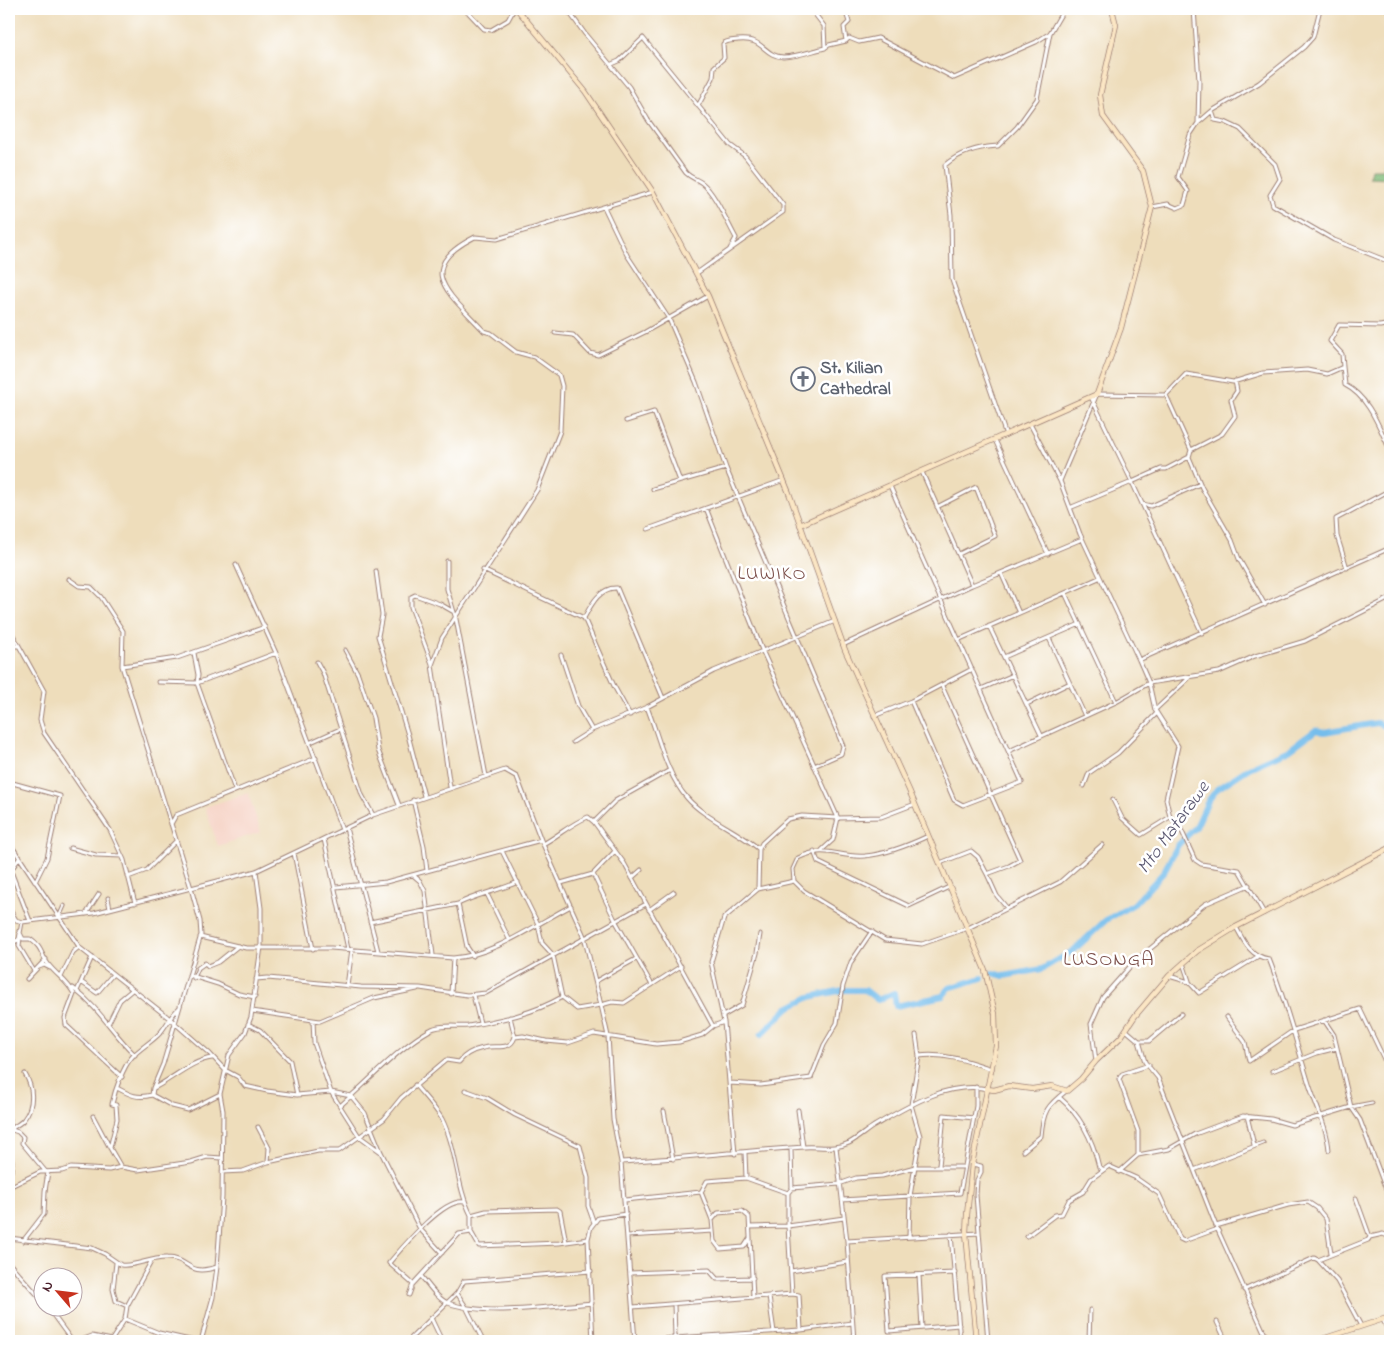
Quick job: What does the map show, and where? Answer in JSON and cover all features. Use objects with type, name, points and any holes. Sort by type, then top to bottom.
[{"type":"main road","points":[[515,9],[585,90],[653,192],[697,273],[784,480],[843,646],[914,804],[938,864],[985,970],[995,1014],[996,1046],[972,1164],[966,1233],[976,1341]]},
{"type":"main road","points":[[800,525],[1097,394],[1121,328],[1152,207],[1143,170],[1102,116],[1100,95],[1116,26],[1112,9]]},
{"type":"main road","points":[[988,1089],[994,1090],[1009,1086],[1032,1089],[1052,1086],[1067,1091],[1081,1079],[1126,1030],[1169,976],[1183,963],[1236,928],[1390,848]]},
{"type":"main road","points":[[1320,1341],[1390,1317]]},
{"type":"street","points":[[465,9],[484,29],[491,30],[508,20],[515,9]]},
{"type":"street","points":[[567,9],[585,34],[612,64],[648,120],[686,173],[694,180],[702,183],[708,190],[736,238],[730,250]]},
{"type":"street","points":[[811,9],[824,26],[825,48]]},
{"type":"street","points":[[845,9],[849,22],[844,27],[846,41]]},
{"type":"street","points":[[1006,435],[952,280],[950,216],[945,165],[956,156],[982,147],[998,146],[1017,128],[1037,99],[1050,33],[1064,9]]},
{"type":"street","points":[[1194,9],[1199,81],[1198,123]]},
{"type":"street","points":[[1152,207],[1168,204],[1177,208],[1184,205],[1188,191],[1178,177],[1190,135],[1198,123],[1212,110],[1259,83],[1304,48],[1313,36],[1320,11],[1324,9]]},
{"type":"street","points":[[1386,9],[1390,10]]},
{"type":"street","points":[[698,106],[713,78],[714,67],[724,58],[723,44],[726,42],[749,39],[757,41],[771,54],[783,57],[825,48],[829,44],[846,41],[850,38],[859,42],[878,38],[954,78],[1036,42],[1050,33]]},
{"type":"street","points":[[612,64],[619,62],[643,38],[730,145],[745,156],[783,205],[783,212],[697,273]]},
{"type":"street","points":[[1212,110],[1215,120],[1225,122],[1240,129],[1275,164],[1280,179],[1270,195],[1274,205],[1334,240],[1390,262]]},
{"type":"street","points":[[432,664],[442,638],[456,619],[484,570],[537,490],[560,431],[562,386],[559,375],[551,367],[534,356],[516,352],[484,330],[448,291],[440,278],[444,260],[475,237],[497,238],[653,192]]},
{"type":"street","points":[[604,207],[627,255],[669,319],[696,382],[726,468],[843,746],[841,754],[814,766]]},
{"type":"street","points":[[555,333],[573,334],[590,353],[598,355],[669,319],[708,296]]},
{"type":"street","points":[[1390,304],[1390,309]]},
{"type":"street","points":[[1390,324],[1380,326],[1339,325],[1330,342],[1342,354],[1346,385],[1356,390],[1367,405],[1390,450]]},
{"type":"street","points":[[1060,481],[1097,394],[1166,395],[1186,374],[1235,381],[1262,372],[1307,370],[1327,374],[1343,367]]},
{"type":"street","points":[[1191,450],[1222,434],[1235,416],[1231,400],[1238,390],[1235,381]]},
{"type":"street","points":[[1166,395],[1191,450],[1189,456],[1200,484],[1265,606]]},
{"type":"street","points":[[1091,397],[1202,633]]},
{"type":"street","points":[[626,421],[654,412],[680,481]]},
{"type":"street","points":[[1030,424],[1060,481],[1072,507],[1082,539],[1139,660],[1149,683],[1156,712],[1178,746],[1166,799],[1170,817],[1179,825],[1195,860],[1201,864],[1238,870],[1249,885],[1264,913]]},
{"type":"street","points":[[995,440],[1048,554]]},
{"type":"street","points":[[1072,507],[1161,469],[1166,469],[1189,456]]},
{"type":"street","points":[[652,489],[726,468]]},
{"type":"street","points":[[922,472],[972,585]]},
{"type":"street","points":[[648,529],[784,480]]},
{"type":"street","points":[[1142,503],[1151,506],[1200,484]]},
{"type":"street","points":[[890,486],[1022,782],[963,805],[954,800],[911,702]]},
{"type":"street","points":[[937,506],[976,487],[995,536],[959,554]]},
{"type":"street","points":[[1347,568],[1336,536],[1336,519],[1390,490]]},
{"type":"street","points":[[706,508],[762,650],[838,818],[833,840],[821,850]]},
{"type":"street","points":[[843,646],[972,585],[1082,539]]},
{"type":"street","points":[[1139,660],[1265,606],[1390,548]]},
{"type":"street","points":[[447,561],[448,589],[456,619],[486,776]]},
{"type":"street","points":[[236,565],[265,627],[344,829],[378,951]]},
{"type":"street","points":[[484,570],[584,618],[614,686],[630,715]]},
{"type":"street","points":[[376,571],[382,616],[378,636],[424,796]]},
{"type":"street","points":[[1001,573],[1020,613]]},
{"type":"street","points":[[958,640],[1100,578]]},
{"type":"street","points":[[69,579],[79,586],[91,587],[124,631],[122,666],[200,921],[200,937],[152,1096]]},
{"type":"street","points":[[584,618],[601,592],[608,587],[617,588],[663,698]]},
{"type":"street","points":[[1065,593],[1116,702]]},
{"type":"street","points":[[450,787],[432,664],[428,658],[411,606],[411,597],[415,595],[440,604],[454,612]]},
{"type":"street","points":[[1009,750],[1116,702],[1149,683],[1219,672],[1255,656],[1292,646],[1390,598]]},
{"type":"street","points":[[573,742],[592,730],[647,707],[762,650],[835,621]]},
{"type":"street","points":[[1004,657],[1080,624]]},
{"type":"street","points":[[989,626],[1042,735]]},
{"type":"street","points":[[122,666],[162,661],[194,653],[265,627]]},
{"type":"street","points":[[12,635],[20,646],[44,692],[40,720],[44,733],[110,830],[122,856],[134,903]]},
{"type":"street","points":[[1049,638],[1085,716]]},
{"type":"street","points":[[9,639],[16,641]]},
{"type":"street","points":[[9,646],[20,646]]},
{"type":"street","points":[[345,650],[358,674],[373,718],[378,750],[399,805]]},
{"type":"street","points":[[194,653],[198,683],[235,790]]},
{"type":"street","points":[[158,682],[198,683],[276,654]]},
{"type":"street","points":[[561,654],[578,706],[592,730]]},
{"type":"street","points":[[317,662],[323,674],[362,795],[373,815]]},
{"type":"street","points":[[874,716],[911,702],[942,686],[947,680],[972,669]]},
{"type":"street","points":[[981,690],[1013,676]]},
{"type":"street","points":[[1084,786],[1089,773],[1118,753],[1189,678]]},
{"type":"street","points":[[1027,704],[1070,683]]},
{"type":"street","points":[[942,686],[1020,860],[987,874]]},
{"type":"street","points":[[647,707],[670,770],[688,798],[700,809],[746,838],[759,850]]},
{"type":"street","points":[[311,742],[340,729]]},
{"type":"street","points":[[171,824],[176,815],[316,758]]},
{"type":"street","points":[[9,908],[16,920],[22,922],[86,914],[134,903],[256,871],[373,815],[450,787],[505,770],[517,777],[542,842],[584,936],[608,1036],[613,1118],[621,1162],[626,1214],[634,1341]]},
{"type":"street","points":[[594,822],[615,801],[670,770]]},
{"type":"street","points":[[9,782],[60,796],[47,858],[35,882]]},
{"type":"street","points":[[413,800],[424,846],[427,871]]},
{"type":"street","points":[[1113,800],[1122,818],[1141,835],[1170,817]]},
{"type":"street","points":[[758,889],[759,850],[762,843],[788,819],[802,816],[838,818],[881,817],[914,804]]},
{"type":"street","points":[[336,887],[386,882],[542,842],[567,831],[576,822],[588,817],[594,822],[615,851],[632,878],[713,1026]]},
{"type":"street","points":[[928,836],[901,847],[867,856],[814,850],[798,858],[793,869],[794,881],[804,891],[885,940],[922,944],[968,928],[1060,882],[1102,845]]},
{"type":"street","points":[[324,839],[350,949],[347,986]]},
{"type":"street","points":[[128,878],[147,870],[176,841]]},
{"type":"street","points":[[9,842],[79,947],[174,1022],[225,1070],[238,1077],[245,1086],[298,1095],[331,1092],[351,1096],[365,1113],[373,1128],[381,1152],[420,1229],[442,1253]]},
{"type":"street","points":[[70,848],[96,855],[122,856]]},
{"type":"street","points":[[814,850],[818,862],[909,906],[948,887]]},
{"type":"street","points":[[938,864],[971,850],[978,857],[997,896],[1007,908]]},
{"type":"street","points":[[502,851],[538,924],[542,943],[553,955],[562,997],[577,1009],[590,1009],[612,1002],[624,1003],[681,966]]},
{"type":"street","points":[[561,883],[593,874],[615,851]]},
{"type":"street","points":[[294,853],[313,948]]},
{"type":"street","points":[[20,857],[11,870],[30,921]]},
{"type":"street","points":[[632,878],[641,870]]},
{"type":"street","points":[[201,1341],[213,1297],[217,1267],[222,1197],[223,1111],[220,1094],[229,1055],[241,1040],[252,1012],[261,947],[261,908],[256,871]]},
{"type":"street","points":[[593,874],[615,920],[652,985]]},
{"type":"street","points":[[412,875],[423,885],[433,955]]},
{"type":"street","points":[[735,1154],[724,1022],[711,962],[724,918],[758,889],[794,881]]},
{"type":"street","points":[[370,922],[458,904],[476,895],[487,894],[518,882]]},
{"type":"street","points":[[1096,1061],[1091,1024],[1103,997],[1135,961],[1205,904],[1249,885]]},
{"type":"street","points":[[649,910],[674,892]]},
{"type":"street","points":[[86,914],[99,894]]},
{"type":"street","points":[[487,894],[509,939]]},
{"type":"street","points":[[108,898],[110,909]]},
{"type":"street","points":[[458,904],[467,947],[473,956]]},
{"type":"street","points":[[256,979],[268,978],[347,986],[420,988],[451,994],[486,993],[584,936],[646,904]]},
{"type":"street","points":[[58,917],[64,906]]},
{"type":"street","points":[[200,937],[238,946],[350,949],[453,958],[473,956],[571,906]]},
{"type":"street","points":[[22,922],[19,931],[22,954],[34,971]]},
{"type":"street","points":[[1236,928],[1245,945],[1257,957],[1269,959],[1294,1030],[1320,1116],[1328,1133],[1329,1150]]},
{"type":"street","points":[[730,1083],[761,1085],[811,1078],[824,1045],[836,1023],[843,986],[851,962],[872,931]]},
{"type":"street","points":[[723,1016],[742,1005],[757,953],[760,934]]},
{"type":"street","points":[[9,967],[10,943],[21,939],[33,941],[42,950],[61,977],[101,1013],[116,1037],[135,1054]]},
{"type":"street","points":[[194,978],[198,968],[205,963],[208,966],[218,962],[238,946]]},
{"type":"street","points":[[61,977],[73,952],[79,947]]},
{"type":"street","points":[[1183,963],[1189,982],[1199,993],[1257,957]]},
{"type":"street","points":[[27,980],[46,958]]},
{"type":"street","points":[[77,991],[92,958]]},
{"type":"street","points":[[451,994],[453,958]]},
{"type":"street","points":[[596,981],[636,959]]},
{"type":"street","points":[[39,966],[44,965],[53,968]]},
{"type":"street","points":[[81,982],[97,993],[113,974]]},
{"type":"street","points":[[189,976],[218,984],[238,994],[255,996]]},
{"type":"street","points":[[1169,976],[1189,982]]},
{"type":"street","points":[[71,986],[74,994],[65,1018],[66,1025],[122,1077]]},
{"type":"street","points":[[252,1012],[320,1021],[374,998],[420,988]]},
{"type":"street","points":[[108,1024],[120,1000],[132,990]]},
{"type":"street","points":[[473,994],[480,1023]]},
{"type":"street","points":[[340,1106],[400,1051],[431,1028],[480,1023],[535,1012],[562,997]]},
{"type":"street","points":[[110,1148],[117,1118],[116,1105],[112,1104],[122,1077],[135,1054],[162,1031],[169,1018],[180,1006]]},
{"type":"street","points":[[1227,1017],[1245,1042],[1249,1061],[1294,1030],[1357,1009],[1362,1011],[1389,1077],[1390,1097]]},
{"type":"street","points":[[1139,1041],[1148,1041],[1181,1014]]},
{"type":"street","points":[[222,1172],[243,1171],[268,1162],[318,1151],[339,1151],[384,1119],[401,1098],[446,1060],[459,1062],[463,1057],[484,1047],[505,1047],[513,1042],[515,1037],[510,1017]]},
{"type":"street","points":[[313,1020],[314,1043],[331,1092],[359,1136],[381,1152]]},
{"type":"street","points":[[1324,1020],[1334,1035],[1351,1107],[1360,1120],[1390,1200]]},
{"type":"street","points":[[515,1037],[524,1036],[568,1043],[594,1034],[656,1044],[679,1042],[702,1035],[713,1026],[724,1022]]},
{"type":"street","points":[[248,1024],[260,1030],[290,1061],[298,1095]]},
{"type":"street","points":[[1126,1030],[1139,1041],[1145,1062],[1158,1078],[1217,1228],[1268,1341]]},
{"type":"street","points":[[909,1237],[910,1196],[920,1136],[911,1106],[919,1056],[916,1035]]},
{"type":"street","points":[[1272,1071],[1317,1053],[1337,1048]]},
{"type":"street","points":[[919,1056],[932,1054],[955,1057],[992,1069]]},
{"type":"street","points":[[153,1088],[168,1082],[183,1070],[205,1059],[212,1058]]},
{"type":"street","points":[[1138,1155],[1138,1131],[1120,1079],[1122,1074],[1149,1065]]},
{"type":"street","points":[[9,1130],[24,1119],[31,1101],[31,1084],[25,1074]]},
{"type":"street","points":[[415,1085],[442,1119],[464,1202],[471,1215],[471,1232],[479,1246],[566,1242],[588,1239]]},
{"type":"street","points":[[621,1162],[803,1147],[836,1147],[849,1143],[874,1126],[911,1106],[948,1090],[976,1087],[988,1089]]},
{"type":"street","points":[[842,1200],[960,1193],[963,1167],[974,1118],[976,1087]]},
{"type":"street","points":[[117,1088],[132,1097],[152,1096],[172,1106],[188,1110],[220,1094]]},
{"type":"street","points":[[465,1090],[487,1098],[515,1115],[580,1146],[588,1178],[588,1206],[594,1223]]},
{"type":"street","points":[[1023,1151],[1040,1136],[1042,1122],[1048,1106],[1067,1091]]},
{"type":"street","points":[[1059,1097],[1073,1108],[1093,1145],[1099,1167],[1103,1169]]},
{"type":"street","points":[[1119,1172],[1138,1155],[1169,1149],[1202,1131],[1247,1116],[1271,1119],[1292,1125],[1351,1107],[1372,1104]]},
{"type":"street","points":[[798,1110],[803,1147]]},
{"type":"street","points":[[664,1111],[673,1158]]},
{"type":"street","points":[[939,1166],[944,1115],[974,1118]]},
{"type":"street","points":[[93,1116],[121,1167]]},
{"type":"street","points":[[1247,1116],[1254,1145]]},
{"type":"street","points":[[9,1119],[9,1130]]},
{"type":"street","points":[[258,1127],[269,1148],[268,1162]]},
{"type":"street","points":[[9,1130],[23,1137],[22,1143],[47,1172],[44,1214],[23,1240]]},
{"type":"street","points":[[1194,1170],[1254,1145],[1263,1144]]},
{"type":"street","points":[[9,1147],[12,1154],[9,1178]]},
{"type":"street","points":[[836,1147],[847,1241],[854,1341]]},
{"type":"street","points":[[791,1149],[792,1188],[788,1193],[788,1226],[792,1294]]},
{"type":"street","points":[[745,1153],[746,1178]]},
{"type":"street","points":[[9,1187],[40,1172],[80,1167],[109,1170],[121,1167],[138,1170],[191,1162],[207,1157],[222,1158]]},
{"type":"street","points":[[972,1164],[981,1166],[976,1188],[988,1341]]},
{"type":"street","points":[[1027,1236],[1054,1216],[1062,1214],[1069,1200],[1083,1192],[1091,1179],[1098,1176],[1103,1169],[1109,1166],[1136,1178],[1159,1194],[1180,1239],[1184,1241],[1288,1205],[1308,1202],[1317,1208],[1326,1219],[1331,1253]]},
{"type":"street","points":[[792,1188],[839,1184],[856,1178],[882,1176],[915,1167],[963,1167]]},
{"type":"street","points":[[750,1238],[744,1247],[720,1249],[714,1241],[712,1220],[702,1192],[707,1181],[746,1178],[788,1193]]},
{"type":"street","points":[[624,1200],[702,1192]]},
{"type":"street","points":[[1356,1198],[1370,1237]]},
{"type":"street","points":[[413,1284],[389,1263],[420,1229],[449,1206],[464,1202]]},
{"type":"street","points":[[471,1215],[486,1211],[557,1209],[560,1211],[566,1242]]},
{"type":"street","points":[[712,1220],[718,1213],[742,1211],[749,1217],[753,1297]]},
{"type":"street","points":[[593,1341],[588,1239],[591,1227],[598,1218],[626,1214]]},
{"type":"street","points":[[750,1227],[788,1226],[844,1218]]},
{"type":"street","points":[[627,1236],[713,1231]]},
{"type":"street","points":[[409,1296],[413,1284],[459,1234],[471,1232]]},
{"type":"street","points":[[847,1241],[979,1233]]},
{"type":"street","points":[[951,1234],[960,1341]]},
{"type":"street","points":[[1318,1260],[1331,1253],[1368,1240],[1370,1237],[1383,1234],[1390,1237]]},
{"type":"street","points":[[9,1238],[92,1248],[105,1254],[116,1263],[130,1265],[172,1258],[191,1269],[202,1271],[217,1267]]},
{"type":"street","points":[[1244,1290],[1314,1258],[1337,1280],[1361,1327]]},
{"type":"street","points":[[79,1341],[92,1336],[112,1341],[128,1314],[127,1306],[152,1260]]},
{"type":"street","points":[[791,1271],[847,1262]]},
{"type":"street","points":[[9,1263],[32,1289]]},
{"type":"street","points":[[116,1263],[113,1288],[116,1301],[127,1306]]},
{"type":"street","points":[[630,1273],[709,1270],[717,1279],[753,1278]]},
{"type":"street","points":[[408,1341],[457,1293],[464,1281],[590,1271]]},
{"type":"street","points":[[955,1273],[885,1276],[889,1331],[958,1325]]},
{"type":"street","points":[[919,1275],[922,1328]]},
{"type":"street","points":[[420,1276],[446,1303],[466,1307],[486,1310],[592,1303]]},
{"type":"street","points":[[457,1293],[483,1341]]},
{"type":"street","points":[[633,1307],[792,1294],[799,1295],[801,1330]]},
{"type":"street","points":[[769,1297],[774,1332]]},
{"type":"street","points":[[674,1304],[675,1337]]},
{"type":"street","points":[[1089,1341],[1090,1310]]},
{"type":"street","points":[[55,1318],[72,1341]]},
{"type":"street","points":[[431,1318],[442,1341]]},
{"type":"street","points":[[125,1319],[159,1333],[194,1341]]},
{"type":"street","points":[[1384,1320],[1390,1334]]},
{"type":"street","points":[[1216,1322],[1226,1341]]},
{"type":"street","points":[[627,1341],[801,1330],[852,1323]]},
{"type":"shaded area","points":[[248,793],[261,832],[218,846],[205,807]]},
{"type":"green space","points":[[1390,119],[1390,178],[1369,177],[1371,169],[1383,169],[1389,146]]},
{"type":"waterway","name":"Mto Matarawe","points":[[993,973],[1004,976],[1042,969],[1073,951],[1106,920],[1134,904],[1163,873],[1178,845],[1196,827],[1208,801],[1217,789],[1249,768],[1289,750],[1316,730],[1324,732],[1377,723],[1390,728]]},
{"type":"waterway","name":"Mto Matarawe","points":[[761,1035],[788,1008],[810,997],[843,990],[865,990],[878,1000],[894,993],[896,1006],[943,996],[949,988],[982,978]]},
{"type":"place","name":"St. Kilian Cathedral","points":[[803,379]]},
{"type":"district","name":"LUWIKO","points":[[772,574]]},
{"type":"district","name":"LUSONGA","points":[[1109,960]]}]
